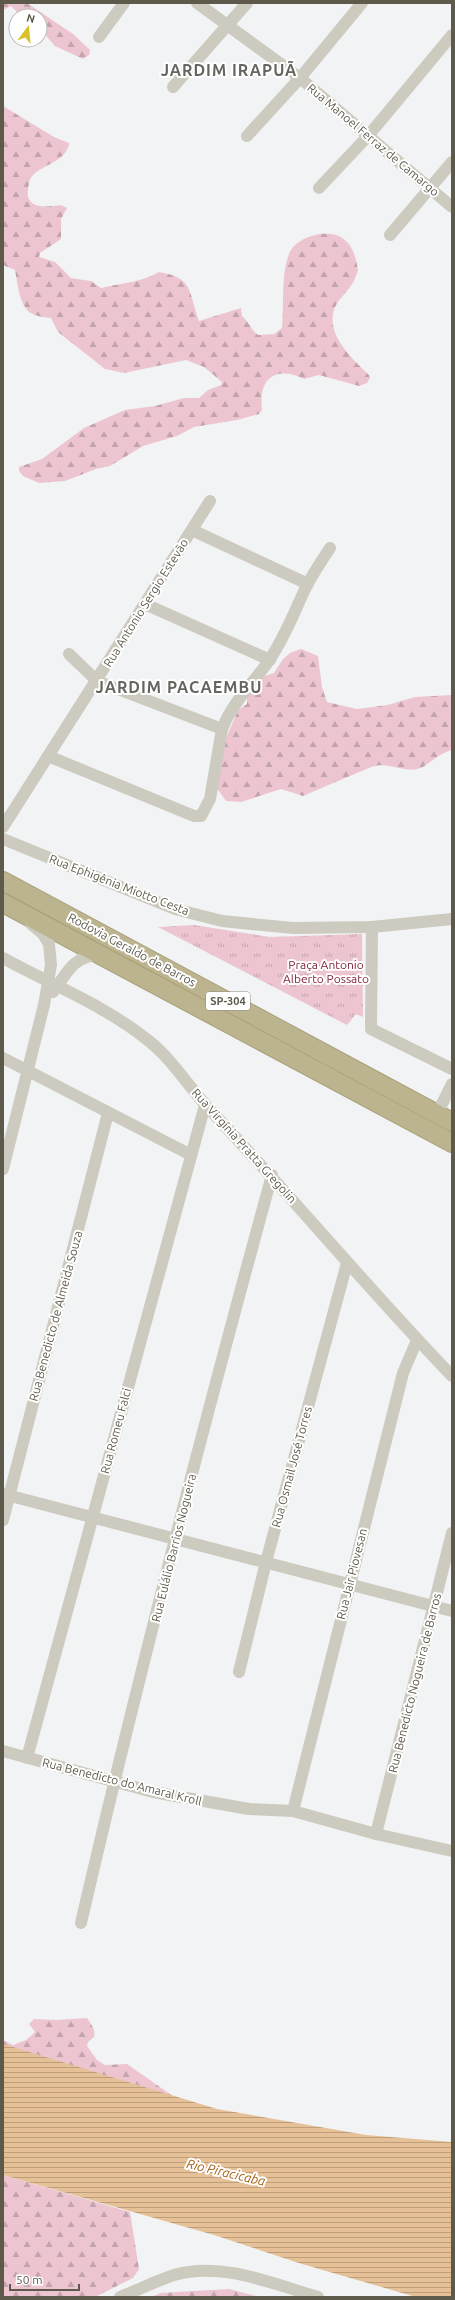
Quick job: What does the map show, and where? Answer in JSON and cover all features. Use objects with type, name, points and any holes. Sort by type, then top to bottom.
[{"type":"highway","name":"Rodovia Geraldo de Barros","points":[[3,881],[452,1122]]},
{"type":"highway","name":"Rodovia Geraldo de Barros","points":[[9,906],[452,1143]]},
{"type":"highway","points":[[318,1050],[359,1061],[447,1107]]},
{"type":"street","points":[[99,37],[124,3]]},
{"type":"street","name":"Rua Manoel Ferraz de Camargo","points":[[197,3],[300,78],[452,207]]},
{"type":"street","points":[[173,87],[247,3]]},
{"type":"street","points":[[247,136],[300,78],[362,3]]},
{"type":"street","points":[[319,188],[368,136],[452,35]]},
{"type":"street","points":[[390,235],[452,162]]},
{"type":"street","name":"Rua Antonio Sergio Estevão","points":[[3,827],[97,681],[210,500]]},
{"type":"street","points":[[192,530],[308,584]]},
{"type":"street","points":[[48,756],[194,816],[201,816],[210,799],[222,729],[232,708],[270,660],[286,633],[308,584],[330,548]]},
{"type":"street","points":[[145,604],[270,660]]},
{"type":"street","points":[[69,654],[97,681],[222,729]]},
{"type":"street","name":"Rua Ephigênia Miotto Cesta","points":[[3,839],[175,909],[207,918],[256,926],[293,928],[372,926],[452,919]]},
{"type":"street","points":[[3,1169],[29,1070],[44,1004],[52,984],[49,944],[43,934],[9,906]]},
{"type":"street","points":[[372,926],[371,1028],[452,1070]]},
{"type":"street","points":[[52,984],[78,960],[99,954]]},
{"type":"street","name":"Rua Virgínia Pratta Gregolin","points":[[3,958],[106,1012],[139,1033],[151,1043],[205,1105],[272,1175],[347,1263],[452,1376]]},
{"type":"street","points":[[31,973],[51,959]]},
{"type":"street","points":[[3,1058],[29,1070],[108,1113],[191,1155]]},
{"type":"street","points":[[447,1107],[452,1084]]},
{"type":"street","name":"Rua Romeu Falci","points":[[27,1758],[205,1105]]},
{"type":"street","name":"Rua Benedicto de Almeida Souza","points":[[3,1520],[6,1495],[108,1113]]},
{"type":"street","name":"Rua Eulálio Barrios Nogueira","points":[[81,1923],[114,1780],[272,1175]]},
{"type":"street","name":"Rua Osmail José Torres","points":[[239,1672],[266,1562],[347,1263]]},
{"type":"street","name":"Rua Jair Piovesan","points":[[293,1811],[349,1583],[403,1373],[417,1340]]},
{"type":"street","points":[[6,1495],[93,1516],[176,1540],[349,1583],[452,1611]]},
{"type":"street","name":"Rua Benedicto Nogueira de Barros","points":[[376,1834],[435,1606],[452,1533]]},
{"type":"street","name":"Rua Benedicto do Amaral Kroll","points":[[3,1751],[114,1780],[153,1792],[249,1809],[293,1811],[376,1834],[452,1851]]},
{"type":"street","points":[[120,2297],[175,2275],[212,2271],[255,2278],[318,2297]]},
{"type":"green space","points":[[3,3],[27,3],[34,8],[13,8],[11,6],[3,10]]},
{"type":"green space","points":[[48,17],[73,34],[90,50],[89,55],[83,59],[55,46],[48,38]]},
{"type":"green space","points":[[3,106],[54,137],[69,143],[64,154],[60,158],[38,171],[32,177],[29,183],[28,196],[33,204],[38,206],[61,205],[67,208],[61,219],[61,239],[40,253],[39,257],[55,262],[71,278],[91,281],[101,288],[139,280],[159,272],[170,275],[184,282],[188,288],[199,321],[241,308],[242,316],[258,335],[274,334],[282,328],[283,290],[286,262],[293,248],[299,242],[314,235],[331,234],[339,236],[345,240],[353,250],[358,270],[353,283],[335,307],[333,327],[336,336],[348,353],[369,375],[370,378],[367,383],[359,386],[319,375],[304,379],[294,375],[277,374],[266,383],[261,399],[262,410],[259,414],[237,420],[194,427],[177,436],[143,446],[110,466],[96,469],[65,481],[39,483],[23,476],[19,471],[19,467],[42,459],[84,428],[125,410],[155,406],[184,398],[199,398],[208,390],[221,385],[222,382],[204,367],[186,360],[124,373],[105,369],[58,332],[51,318],[35,315],[26,308],[20,296],[15,270],[3,265]]},
{"type":"green space","points":[[301,649],[318,656],[322,687],[327,702],[357,709],[388,705],[415,697],[452,695],[452,750],[441,754],[421,768],[412,770],[377,765],[303,796],[281,789],[241,802],[226,801],[216,787],[226,738],[238,710],[247,704],[247,693],[261,677],[274,673],[283,659],[290,653]]},
{"type":"green space","name":"Praça Antonio Alberto Possato","points":[[194,925],[270,937],[362,934],[363,1017],[356,1014],[347,1025],[158,927]]},
{"type":"green space","points":[[87,2018],[93,2027],[94,2037],[88,2042],[87,2046],[97,2060],[105,2065],[127,2064],[177,2099],[3,2067],[3,2040],[13,2045],[26,2040],[35,2032],[29,2024],[34,2019],[57,2020]]},
{"type":"green space","points":[[3,2175],[130,2212],[139,2269],[133,2278],[95,2297],[3,2297]]},
{"type":"green space","points":[[229,2289],[260,2297],[151,2297],[161,2293]]},
{"type":"water","name":"Rio Piracicaba","points":[[3,2044],[217,2109],[366,2135],[452,2142],[452,2297],[416,2297],[302,2264],[214,2235],[3,2175]]},
{"type":"district","name":"JARDIM IRAPUÃ","points":[[229,70]]},
{"type":"district","name":"JARDIM PACAEMBU","points":[[179,687]]}]
